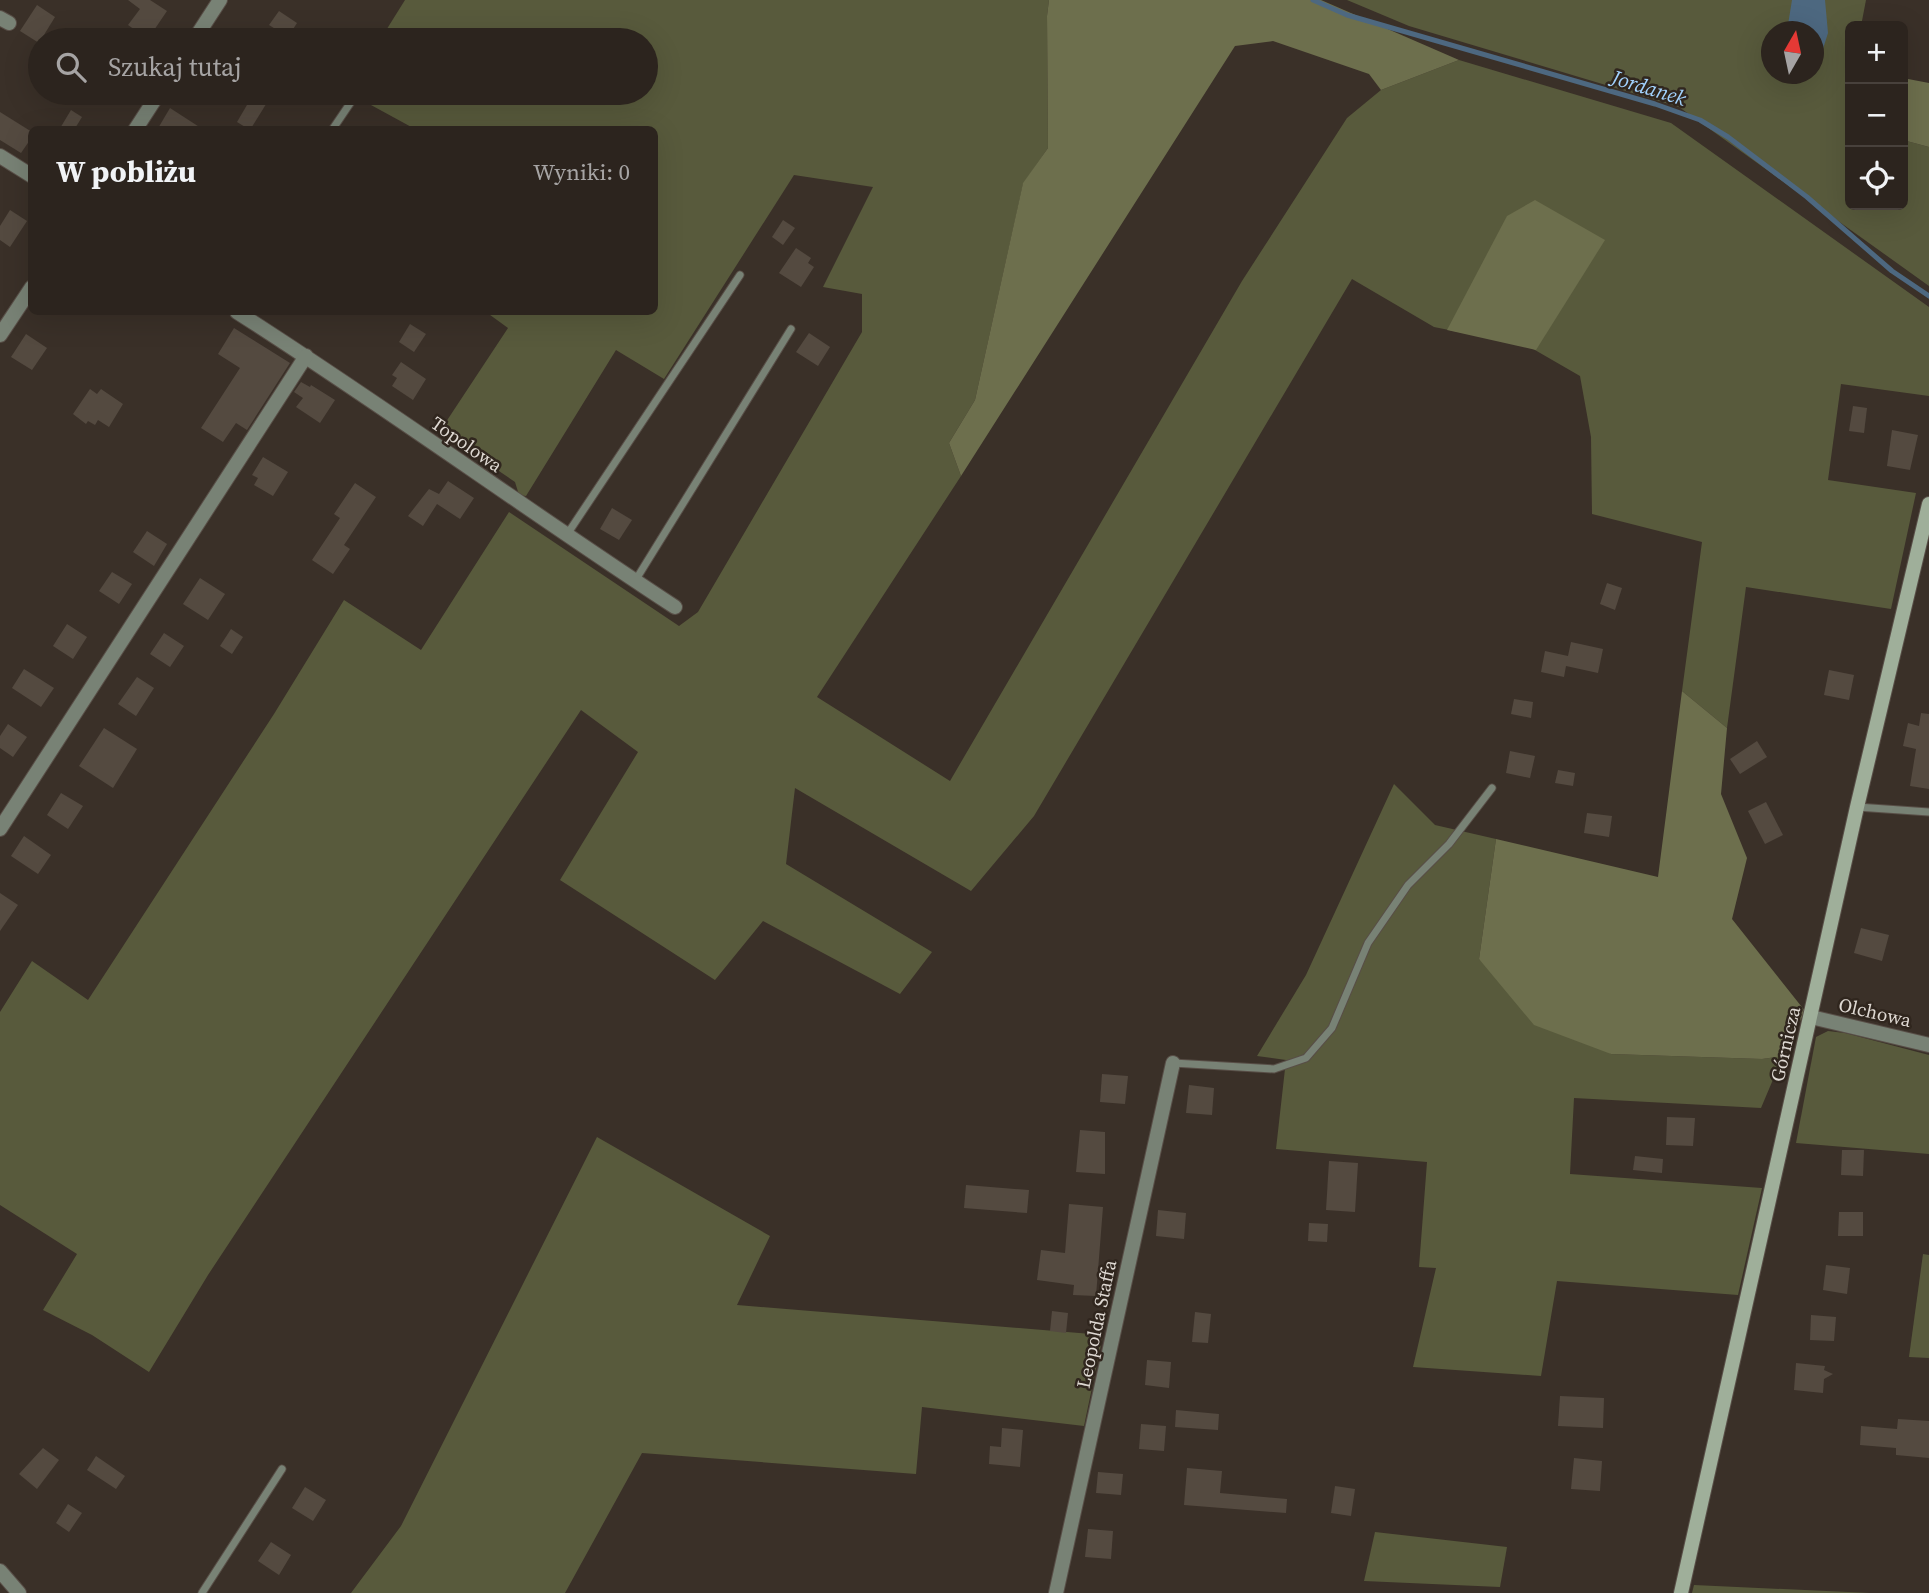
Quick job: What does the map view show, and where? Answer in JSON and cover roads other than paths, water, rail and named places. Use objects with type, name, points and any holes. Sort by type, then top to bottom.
[{"type":"street","points":[[202,28],[220,0]]},
{"type":"street","points":[[138,126],[151,105]]},
{"type":"street","points":[[0,156],[28,174]]},
{"type":"street","points":[[0,335],[28,293]]},
{"type":"street","name":"Topolowa","points":[[242,315],[306,356],[566,536],[676,607]]},
{"type":"street","points":[[0,829],[306,356]]},
{"type":"street","name":"Górnicza","points":[[1681,1593],[1857,807],[1929,504]]},
{"type":"street","name":"Olchowa","points":[[1811,1017],[1929,1045]]},
{"type":"street","name":"Leopolda Staffa","points":[[1056,1593],[1173,1063]]},
{"type":"street","points":[[0,1571],[19,1593]]},
{"type":"lane","points":[[335,126],[349,105]]},
{"type":"lane","points":[[566,536],[740,275]]},
{"type":"lane","points":[[635,581],[791,329]]},
{"type":"lane","points":[[1173,1063],[1274,1069],[1306,1058],[1332,1028],[1368,943],[1408,884],[1449,844],[1492,789]]},
{"type":"lane","points":[[1857,807],[1929,812]]},
{"type":"lane","points":[[202,1593],[282,1469]]},
{"type":"water","points":[[1792,0],[1825,0],[1828,33],[1824,46],[1824,21],[1789,21]]},
{"type":"waterway","name":"Jordanek","points":[[1313,0],[1347,15],[1655,104],[1700,120],[1728,137],[1807,197],[1892,271],[1929,296]]}]
